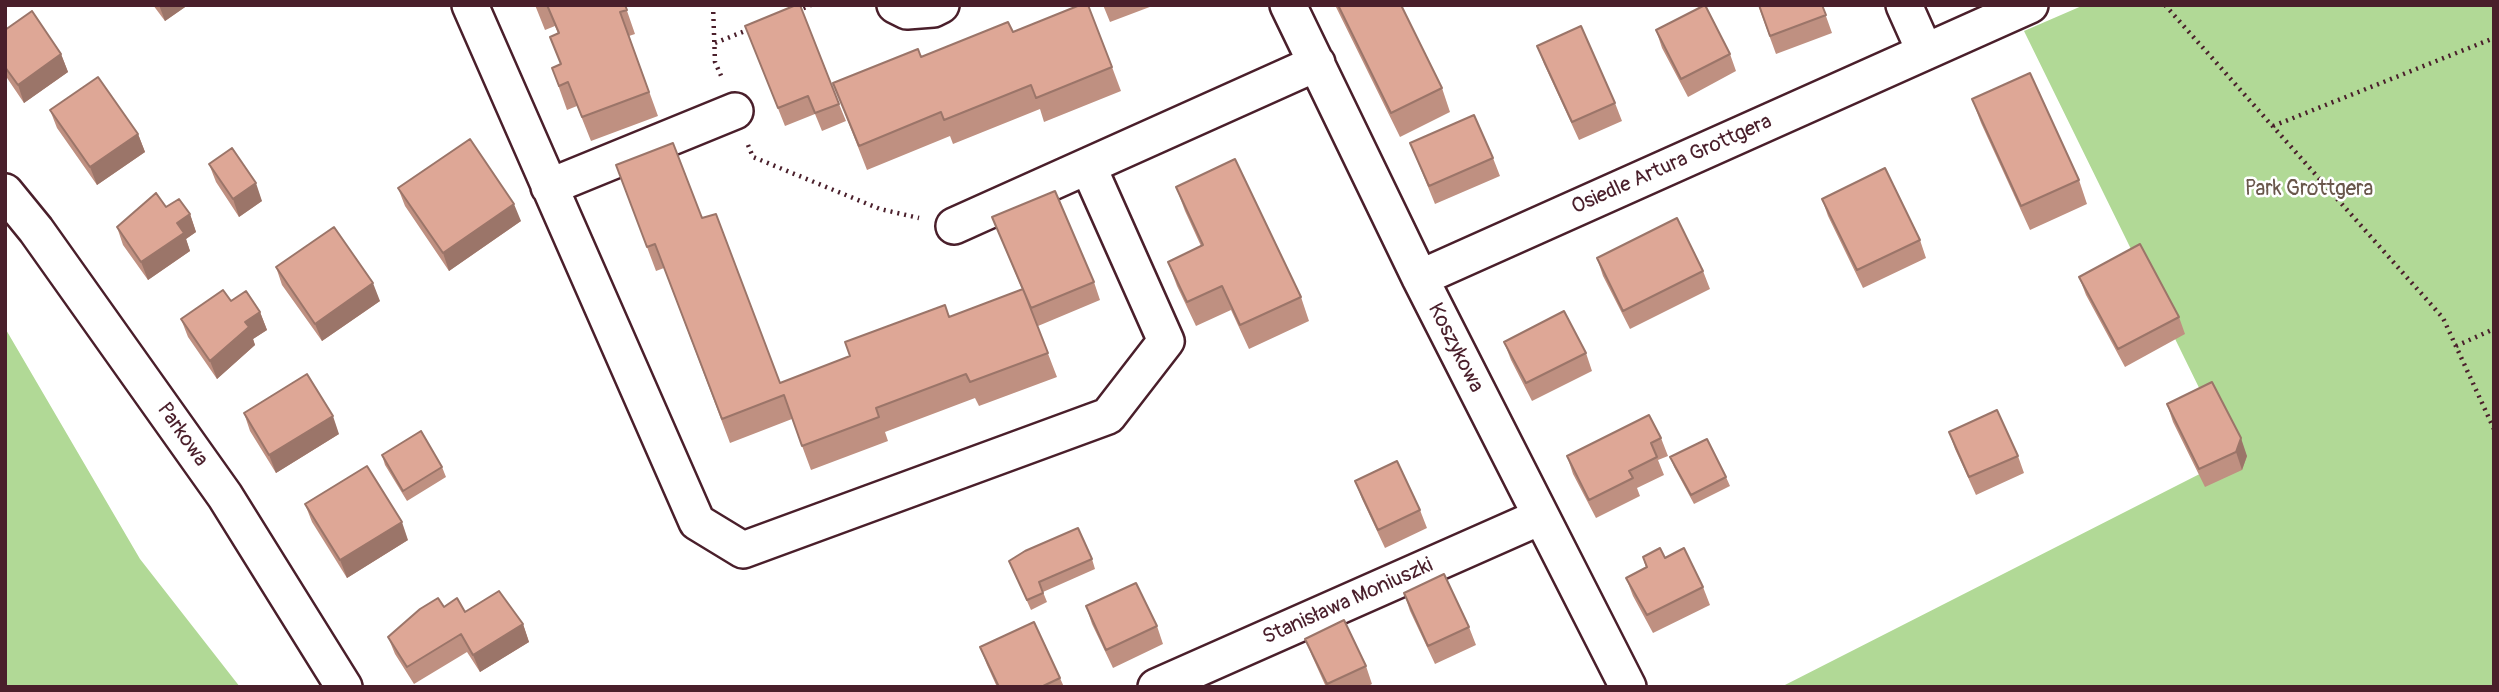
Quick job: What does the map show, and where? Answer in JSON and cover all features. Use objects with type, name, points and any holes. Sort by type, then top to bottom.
[{"type":"street","points":[[470,5],[697,523],[743,551],[1108,416],[1166,341],[1088,166]]},
{"type":"street","points":[[895,5],[908,11],[933,9],[942,5]]},
{"type":"street","name":"Koszykowa","points":[[1288,5],[1420,278],[1628,687]]},
{"type":"street","points":[[1904,5],[1925,52]]},
{"type":"street","name":"Osiedle Artura Grottgera","points":[[1420,278],[2030,5]]},
{"type":"street","points":[[954,226],[1317,63]]},
{"type":"street","points":[[550,187],[735,111]]},
{"type":"street","name":"Parkowa","points":[[5,192],[36,230],[225,496],[344,687]]},
{"type":"street","name":"Stanisława Moniuszki","points":[[1156,687],[1540,517]]},
{"type":"path","points":[[713,5],[715,62],[753,157],[880,209],[954,226]]},
{"type":"path","points":[[787,15],[811,5]]},
{"type":"path","points":[[2165,5],[2443,318],[2494,429]]},
{"type":"path","points":[[715,43],[751,29]]},
{"type":"path","points":[[2273,125],[2494,37]]},
{"type":"path","points":[[2456,346],[2494,329]]},
{"type":"green space","name":"Park Grottgera","points":[[2084,5],[2494,5],[2494,687],[1781,687],[2233,457],[2024,31]]},
{"type":"green space","points":[[5,328],[140,559],[240,687],[5,687]]},
{"type":"building","points":[[547,5],[625,5],[627,10],[620,12],[649,92],[582,117],[568,82],[559,86],[552,68],[561,64],[550,37],[559,33]]},
{"type":"building","points":[[800,5],[839,104],[815,113],[808,96],[778,108],[745,26]]},
{"type":"building","points":[[1080,5],[1088,5],[1112,67],[1036,98],[1031,85],[944,120],[941,112],[859,146],[833,83],[918,49],[921,57],[1008,22],[1013,32]]},
{"type":"building","points":[[1338,5],[1401,5],[1442,88],[1391,113]]},
{"type":"building","points":[[1705,5],[1730,54],[1681,79],[1656,30]]},
{"type":"building","points":[[1759,5],[1822,5],[1826,15],[1770,36]]},
{"type":"building","points":[[32,11],[61,54],[18,85],[5,67],[5,30]]},
{"type":"building","points":[[1581,26],[1615,103],[1572,122],[1537,46]]},
{"type":"building","points":[[2030,73],[2079,180],[2021,206],[1972,99]]},
{"type":"building","points":[[98,77],[138,134],[90,167],[50,110]]},
{"type":"building","points":[[1474,115],[1493,158],[1429,186],[1410,143]]},
{"type":"building","points":[[470,139],[514,204],[443,253],[398,188]]},
{"type":"building","points":[[673,143],[702,218],[716,214],[780,383],[850,356],[845,342],[945,305],[949,317],[1023,289],[1048,353],[970,382],[966,374],[876,408],[879,417],[802,446],[784,395],[722,419],[655,244],[647,247],[616,165]]},
{"type":"building","points":[[232,148],[256,183],[233,199],[209,164]]},
{"type":"building","points":[[1235,159],[1301,297],[1240,325],[1222,286],[1187,302],[1168,262],[1203,245],[1176,187]]},
{"type":"building","points":[[1885,168],[1920,240],[1857,270],[1822,199]]},
{"type":"building","points":[[1055,191],[1094,282],[1031,308],[992,217]]},
{"type":"building","points":[[156,193],[166,207],[179,199],[190,214],[177,223],[184,233],[141,262],[117,227]]},
{"type":"building","points":[[1677,218],[1703,271],[1623,311],[1597,258]]},
{"type":"building","points":[[334,227],[373,283],[315,324],[276,267]]},
{"type":"building","points":[[2140,244],[2179,317],[2118,349],[2079,277]]},
{"type":"building","points":[[223,290],[231,301],[246,291],[260,312],[245,322],[249,327],[210,361],[181,319]]},
{"type":"building","points":[[1564,311],[1586,353],[1526,383],[1504,342]]},
{"type":"building","points":[[307,374],[333,416],[269,455],[244,413]]},
{"type":"building","points":[[2212,382],[2241,438],[2236,452],[2199,469],[2167,404]]},
{"type":"building","points":[[1997,410],[2018,456],[1969,477],[1949,432]]},
{"type":"building","points":[[1649,415],[1661,438],[1651,443],[1657,457],[1629,471],[1633,478],[1589,500],[1567,456]]},
{"type":"building","points":[[421,431],[442,467],[403,491],[382,455]]},
{"type":"building","points":[[1707,439],[1726,477],[1691,495],[1670,457]]},
{"type":"building","points":[[1397,461],[1420,510],[1378,530],[1355,481]]},
{"type":"building","points":[[367,466],[402,522],[340,560],[305,504]]},
{"type":"building","points":[[1078,528],[1092,559],[1039,582],[1043,593],[1027,600],[1009,561],[1025,551]]},
{"type":"building","points":[[1660,548],[1665,558],[1684,548],[1703,587],[1647,615],[1626,578],[1647,567],[1643,557]]},
{"type":"building","points":[[1444,574],[1469,627],[1428,646],[1404,593]]},
{"type":"building","points":[[1136,583],[1157,626],[1106,650],[1086,606]]},
{"type":"building","points":[[499,591],[523,624],[473,655],[461,634],[407,667],[388,637],[420,609],[438,598],[444,607],[457,598],[465,612]]},
{"type":"building","points":[[1344,620],[1366,666],[1327,684],[1305,639]]},
{"type":"building","points":[[1034,622],[1060,678],[1041,687],[999,687],[980,647]]}]
